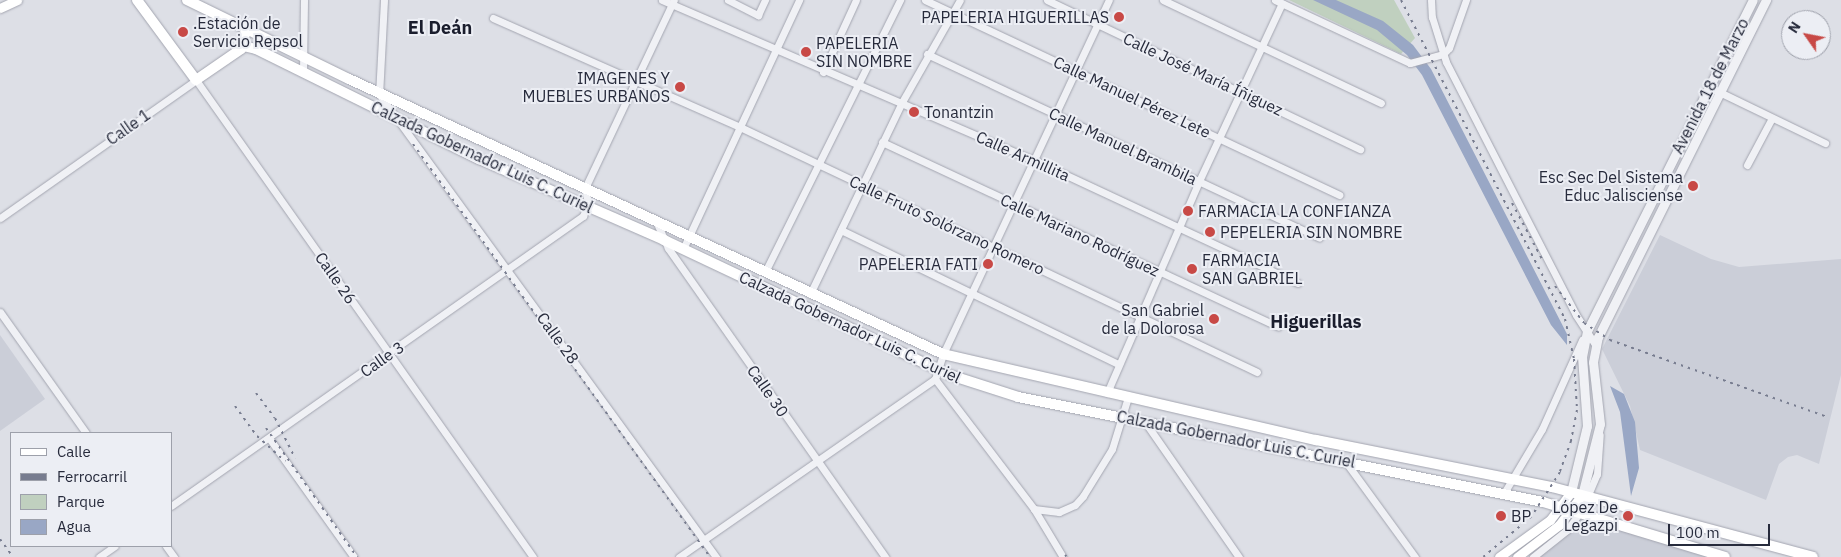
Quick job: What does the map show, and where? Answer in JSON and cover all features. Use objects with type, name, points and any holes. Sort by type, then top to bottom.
[{"type":"main road","points":[[0,8],[17,0]]},
{"type":"main road","name":"Calle 26","points":[[137,0],[196,80]]},
{"type":"main road","name":"Calzada Gobernador Luis C. Curiel","points":[[187,0],[379,94],[943,354],[1316,440],[1514,478],[1813,557]]},
{"type":"main road","points":[[243,46],[246,30]]},
{"type":"main road","name":"Calle 1","points":[[196,80],[243,46]]},
{"type":"main road","name":"Calzada Gobernador Luis C. Curiel","points":[[243,46],[304,72],[479,159],[587,208],[664,240],[936,374],[1018,397],[1124,416],[1504,493],[1562,507],[1725,557]]},
{"type":"main road","name":"Avenida 18 de Marzo","points":[[1499,557],[1537,531],[1562,507],[1571,492]]},
{"type":"main road","points":[[1517,557],[1576,512],[1585,496]]},
{"type":"street","points":[[304,0],[304,72]]},
{"type":"street","points":[[379,94],[384,0]]},
{"type":"street","name":"Calle Armillita","points":[[662,0],[673,2],[775,51],[859,87],[902,102],[1034,160],[1180,230],[1298,283]]},
{"type":"street","points":[[728,0],[758,15],[765,0]]},
{"type":"street","points":[[683,249],[799,0]]},
{"type":"street","points":[[824,72],[856,0]]},
{"type":"street","points":[[765,272],[850,96],[859,87],[900,0]]},
{"type":"street","name":"Calle Manuel Pérez Lete","points":[[925,0],[1339,195]]},
{"type":"street","points":[[810,294],[902,102],[951,11],[960,0]]},
{"type":"street","name":"Calle José María Íñiguez","points":[[1047,0],[1360,149]]},
{"type":"street","points":[[679,557],[936,374],[943,354],[1109,0]]},
{"type":"street","points":[[1163,0],[1381,103]]},
{"type":"street","points":[[1431,0],[1443,54],[1596,346]]},
{"type":"street","points":[[1107,393],[1139,317],[1180,230],[1199,181],[1262,46],[1278,2],[1410,63],[1443,54],[1453,42],[1466,0]]},
{"type":"street","name":"Avenida 18 de Marzo","points":[[1571,492],[1587,426],[1582,357],[1587,331],[1753,0]]},
{"type":"street","name":"Avenida 18 de Marzo","points":[[1585,496],[1600,424],[1593,370],[1596,346],[1766,0]]},
{"type":"street","points":[[587,208],[585,188],[673,2]]},
{"type":"street","name":"Calle Fruto Solórzano Romero","points":[[493,18],[740,127],[1257,372]]},
{"type":"street","name":"Calle Manuel Brambila","points":[[927,54],[1319,238]]},
{"type":"street","name":"Calle 1","points":[[0,218],[196,80]]},
{"type":"street","name":"Calle 26","points":[[196,80],[533,557]]},
{"type":"street","points":[[1709,88],[1825,143]]},
{"type":"street","name":"Calle 28","points":[[379,94],[399,118],[716,557]]},
{"type":"street","points":[[1747,165],[1772,118]]},
{"type":"street","name":"Calle Mariano Rodríguez","points":[[882,142],[1278,327]]},
{"type":"street","name":"Calle 3","points":[[172,505],[508,270],[583,216],[587,208]]},
{"type":"street","name":"Calle 30","points":[[656,221],[664,240],[885,557]]},
{"type":"street","points":[[840,230],[1118,364]]},
{"type":"street","points":[[0,312],[85,432]]},
{"type":"street","points":[[1504,493],[1542,428],[1587,331]]},
{"type":"street","points":[[936,374],[1034,509],[1063,557]]},
{"type":"street","points":[[1034,509],[1058,512],[1075,505],[1083,496],[1112,449],[1124,416],[1128,397]]},
{"type":"street","points":[[1144,420],[1239,557]]},
{"type":"street","points":[[269,438],[354,557]]},
{"type":"street","points":[[1345,461],[1414,557]]},
{"type":"street","points":[[1532,557],[1567,530],[1576,512]]},
{"type":"street","points":[[99,557],[114,547]]},
{"type":"shaded area","points":[[1660,235],[1711,259],[1739,267],[1841,259],[1841,375],[1819,464],[1797,455],[1788,457],[1779,464],[1766,500],[1640,450],[1630,406],[1602,349]]},
{"type":"shaded area","points":[[0,335],[45,399],[0,431]]},
{"type":"shaded area","points":[[1582,517],[1711,557],[1535,557]]},
{"type":"green space","points":[[1289,0],[1394,0],[1415,38],[1401,54]]},
{"type":"water","points":[[1313,0],[1336,0],[1383,21],[1413,45],[1431,69],[1567,334],[1567,345],[1551,325],[1422,75],[1407,55],[1377,30]]},
{"type":"water","points":[[1610,386],[1624,394],[1635,422],[1639,468],[1631,496],[1620,412]]},
{"type":"railway","points":[[1401,0],[1565,319],[1574,359],[1577,410],[1571,441],[1560,472],[1531,517],[1483,557]]},
{"type":"railway","points":[[413,144],[710,557]]},
{"type":"railway","points":[[1512,203],[1542,259]]},
{"type":"railway","points":[[1555,286],[1584,323],[1610,340],[1828,417]]},
{"type":"railway","points":[[256,393],[275,418],[295,458]]},
{"type":"railway","points":[[235,406],[257,436],[285,461]]},
{"type":"railway","points":[[266,428],[357,557]]},
{"type":"railway","points":[[0,539],[13,557]]},
{"type":"place","name":"PAPELERIA HIGUERILLAS","points":[[1119,17]]},
{"type":"place","name":".Estación de Servicio Repsol","points":[[183,32]]},
{"type":"place","name":"PAPELERIA SIN NOMBRE","points":[[806,52]]},
{"type":"place","name":"IMAGENES Y MUEBLES URBANOS","points":[[680,87]]},
{"type":"place","name":"Tonantzin","points":[[914,112]]},
{"type":"place","name":"Esc Sec Del Sistema Educ Jalisciense","points":[[1693,186]]},
{"type":"place","name":"FARMACIA LA CONFIANZA","points":[[1188,211]]},
{"type":"place","name":"PEPELERIA SIN NOMBRE","points":[[1210,232]]},
{"type":"place","name":"PAPELERIA FATI","points":[[988,264]]},
{"type":"place","name":"FARMACIA SAN GABRIEL","points":[[1192,269]]},
{"type":"place","name":"San Gabriel de la Dolorosa","points":[[1214,319]]},
{"type":"place","name":"BP","points":[[1501,516]]},
{"type":"place","name":"López De Legazpi","points":[[1628,516]]},
{"type":"district","name":"El Deán","points":[[440,28]]},
{"type":"district","name":"Higuerillas","points":[[1316,322]]}]
